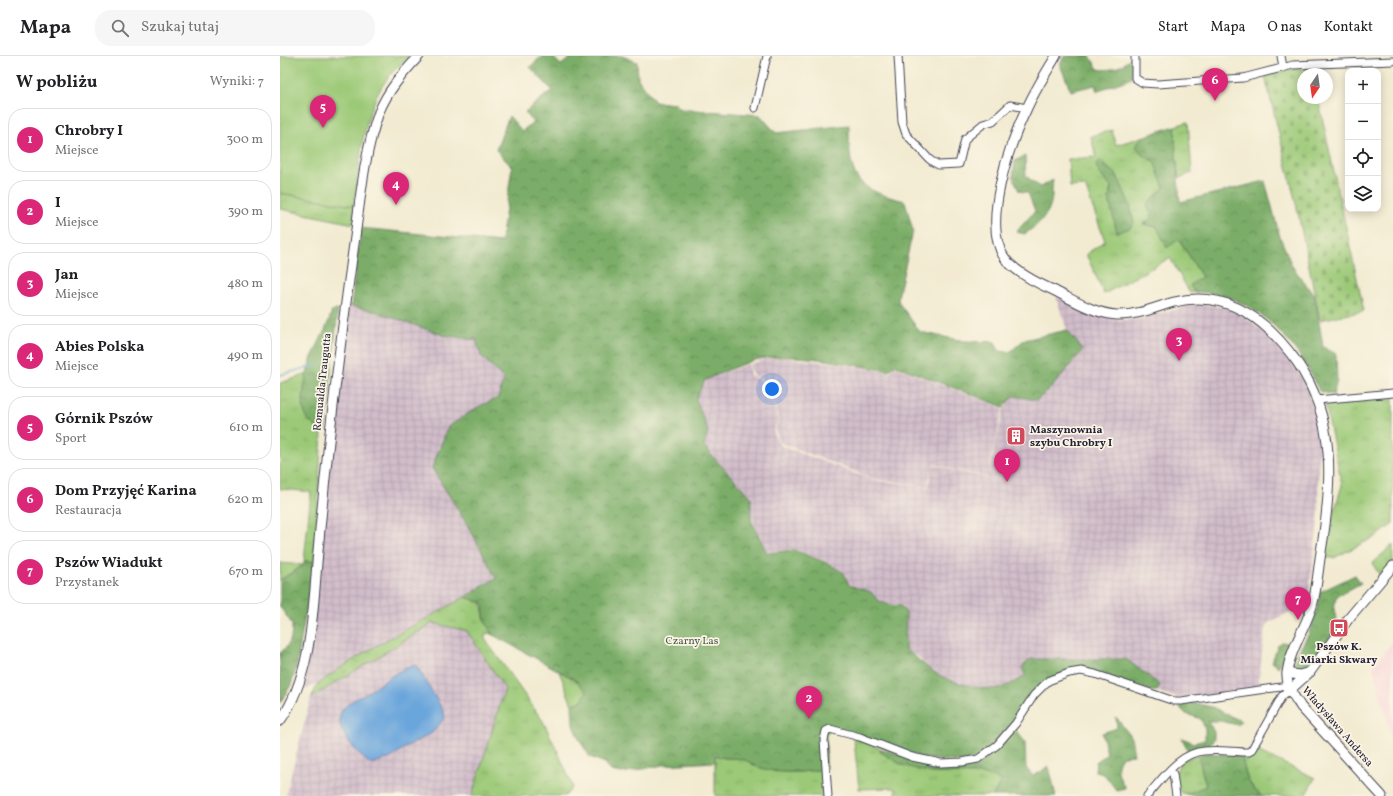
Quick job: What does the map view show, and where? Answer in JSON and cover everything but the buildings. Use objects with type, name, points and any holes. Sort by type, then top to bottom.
[{"type":"main road","name":"Romualda Traugutta","points":[[280,721],[297,690],[305,663],[314,603],[339,342],[368,154],[379,112],[387,95],[396,80],[419,56]]},
{"type":"main road","name":"Władysława Andersa","points":[[1056,56],[1027,108],[1006,164],[999,193],[995,224],[996,239],[1008,261],[1026,276],[1093,309],[1110,314],[1133,314],[1171,303],[1198,298],[1216,299],[1230,304],[1256,320],[1283,345],[1304,373],[1317,400],[1326,430],[1330,475],[1327,513],[1313,603],[1287,673],[1289,688],[1322,731],[1382,796]]},
{"type":"main road","points":[[1289,688],[1310,672],[1349,618],[1393,569]]},
{"type":"main road","points":[[1287,673],[1299,675],[1310,672]]},
{"type":"street","points":[[755,108],[767,56]]},
{"type":"street","points":[[898,56],[902,122],[906,134],[928,160],[939,165],[959,164],[965,139],[983,124],[994,121],[1010,104],[1027,108]]},
{"type":"street","points":[[1135,56],[1135,78],[1143,83],[1243,78],[1267,73],[1283,67],[1393,61]]},
{"type":"street","points":[[1280,56],[1283,67]]},
{"type":"street","points":[[1317,400],[1393,393]]},
{"type":"street","points":[[828,796],[824,740],[828,729],[860,737],[912,757],[941,763],[962,762],[978,759],[997,745],[1016,723],[1034,696],[1048,681],[1069,673],[1081,671],[1095,674],[1174,701],[1289,688]]},
{"type":"street","points":[[1147,796],[1180,760],[1188,755],[1204,751],[1248,752],[1252,749],[1282,696],[1289,688]]},
{"type":"street","points":[[1170,770],[1173,774],[1176,796]]},
{"type":"shaded area","points":[[1056,297],[1105,316],[1120,320],[1140,319],[1198,303],[1231,309],[1246,318],[1269,336],[1301,376],[1309,392],[1321,434],[1318,482],[1319,513],[1308,603],[1268,623],[1265,628],[1258,687],[1208,696],[1177,698],[1157,691],[1160,685],[1126,659],[1025,676],[1001,688],[980,688],[953,682],[931,671],[917,656],[905,651],[906,613],[902,605],[889,604],[877,600],[871,592],[849,584],[845,573],[829,563],[794,549],[767,552],[752,519],[751,497],[704,446],[708,431],[695,399],[705,380],[748,364],[750,375],[764,382],[779,421],[764,381],[753,375],[749,365],[765,359],[784,358],[842,364],[891,373],[893,366],[1003,408],[987,477],[933,464],[927,486],[874,479],[781,443],[775,431],[778,421],[773,431],[780,445],[872,480],[928,487],[933,465],[987,478],[1004,409],[1013,396],[1037,400],[1082,350],[1067,330]]},
{"type":"shaded area","points":[[351,306],[377,312],[443,335],[476,340],[481,356],[504,379],[498,398],[478,407],[432,468],[471,531],[496,578],[369,650],[318,684],[306,689],[297,690],[305,663],[345,307]]},
{"type":"shaded area","points":[[433,623],[467,631],[505,689],[472,796],[293,796],[286,794],[311,698]]},
{"type":"shaded area","points":[[1393,642],[1393,742],[1373,667]]},
{"type":"green space","points":[[280,56],[410,56],[390,75],[380,89],[367,121],[360,155],[354,206],[280,193]]},
{"type":"green space","name":"Czarny Las","points":[[542,56],[552,56],[561,65],[573,56],[622,56],[637,62],[638,79],[655,102],[676,104],[681,109],[760,115],[776,133],[849,125],[850,157],[858,178],[864,185],[874,191],[905,201],[913,231],[898,297],[899,303],[920,332],[964,341],[995,342],[999,351],[1010,352],[1024,340],[1067,330],[1083,350],[1052,387],[1037,400],[1013,396],[1004,407],[894,365],[889,371],[812,358],[780,357],[751,361],[705,380],[696,399],[708,431],[704,446],[751,497],[751,520],[767,553],[794,550],[829,564],[844,573],[849,585],[871,592],[877,600],[889,605],[901,606],[906,613],[905,650],[938,675],[966,685],[996,688],[1008,685],[1025,676],[1022,667],[1031,659],[1126,659],[1160,685],[1157,691],[1152,691],[1076,668],[1047,681],[997,744],[978,758],[962,762],[912,757],[835,729],[826,733],[826,769],[809,771],[777,772],[758,767],[742,759],[715,755],[715,762],[663,765],[622,773],[611,771],[605,763],[590,757],[580,741],[573,725],[572,705],[581,701],[587,692],[574,679],[493,635],[485,621],[483,603],[465,597],[496,578],[471,531],[432,468],[448,427],[478,407],[498,398],[504,379],[481,356],[476,340],[443,335],[377,312],[351,306],[361,228],[501,242],[512,167],[496,150],[509,116],[522,131],[533,122],[525,112],[552,90],[530,67]]},
{"type":"green space","points":[[1064,56],[1090,56],[1098,69],[1107,70],[1126,63],[1133,56],[1132,78],[1097,91],[1095,85],[1071,91],[1060,65]]},
{"type":"green space","points":[[1297,69],[1297,104],[1319,104],[1364,311],[1320,320],[1297,208],[1265,76]]},
{"type":"green space","points":[[1188,122],[1192,173],[1179,178],[1175,147],[1175,126]]},
{"type":"green space","points":[[1175,126],[1180,202],[1265,181],[1280,237],[1292,266],[1315,297],[1323,347],[1336,354],[1337,381],[1333,395],[1319,391],[1303,360],[1267,319],[1236,301],[1217,294],[1193,291],[1190,285],[1202,277],[1179,239],[1167,248],[1157,227],[1143,224],[1152,218],[1147,204],[1164,188],[1154,161],[1142,155],[1136,146],[1142,137]]},
{"type":"green space","points":[[1112,130],[1116,145],[1142,137],[1136,146],[1143,155],[1154,161],[1164,188],[1147,204],[1152,218],[1144,224],[1157,227],[1179,239],[1202,277],[1193,291],[1198,292],[1190,293],[1170,258],[1104,294],[1086,254],[1105,241],[1085,186],[1070,187],[1068,159],[1096,157],[1091,136]],"holes":[[[1099,173],[1125,194],[1130,205],[1109,199],[1111,187]]]},
{"type":"green space","points":[[1025,156],[1026,176],[1040,187],[1053,180],[1051,202],[1047,213],[1025,234],[1016,232],[1035,211],[1028,193],[1019,191],[1013,176],[1015,161]]},
{"type":"green space","points":[[1099,161],[1117,175],[1130,205],[1134,223],[1130,228],[1117,233],[1109,199],[1111,187],[1099,173],[1096,165]]},
{"type":"green space","points":[[280,193],[354,206],[354,224],[280,209]]},
{"type":"green space","points":[[338,310],[325,430],[322,432],[312,424],[305,414],[303,400],[305,382],[312,357],[332,311]]},
{"type":"green space","points":[[308,374],[304,392],[315,427],[322,432],[314,562],[304,561],[311,492],[280,489],[280,383]]},
{"type":"green space","points":[[1393,393],[1393,524],[1377,536],[1334,558],[1325,558],[1335,509],[1342,485],[1325,403]]},
{"type":"green space","points":[[1393,545],[1393,562],[1380,576],[1372,563]]},
{"type":"green space","points":[[304,561],[314,562],[297,664],[291,685],[280,703],[280,653],[289,644],[292,633],[292,624],[280,607],[280,580],[304,565]]},
{"type":"green space","points":[[280,563],[304,565],[280,580]]},
{"type":"green space","points":[[1355,575],[1361,583],[1336,597],[1334,610],[1338,626],[1307,669],[1302,671],[1295,667],[1297,654],[1308,635],[1314,619],[1320,592]]},
{"type":"green space","points":[[465,597],[481,602],[485,621],[493,635],[488,633],[485,635],[485,639],[543,721],[573,787],[565,796],[472,796],[505,689],[467,631],[433,623],[311,698],[318,684],[339,669],[369,650]]},
{"type":"green space","points":[[1282,642],[1288,643],[1290,647],[1278,667],[1272,662],[1278,645]]},
{"type":"green space","points":[[559,671],[574,679],[587,692],[581,701],[572,705]]},
{"type":"green space","points":[[1189,702],[1212,707],[1241,721],[1238,725],[1221,721],[1208,721],[1214,732],[1214,739],[1209,745],[1187,750],[1182,738],[1194,743],[1205,740],[1205,729],[1201,719],[1186,714],[1179,707]]},
{"type":"green space","points":[[1116,717],[1131,737],[1134,755],[1123,756],[1120,760],[1118,764],[1118,772],[1125,788],[1116,790],[1105,775],[1095,771],[1096,762],[1107,754],[1102,733],[1117,728]]},
{"type":"green space","points":[[1014,728],[1025,742],[1026,768],[1033,776],[1049,767],[1056,796],[993,796],[1001,780],[982,774],[932,773],[902,765],[879,751],[882,749],[932,764],[945,766],[970,765],[985,759]]},
{"type":"green space","points":[[851,737],[882,749],[879,751],[902,765],[932,773],[982,774],[1001,780],[993,796],[896,796],[895,788],[859,789],[854,740]]},
{"type":"green space","points":[[1255,750],[1315,778],[1305,796],[1262,796],[1258,794],[1245,776],[1242,756],[1248,756]]},
{"type":"green space","points":[[1208,753],[1242,756],[1250,784],[1257,793],[1262,796],[1195,796],[1186,794],[1206,786],[1198,755]]},
{"type":"green space","points":[[715,755],[725,758],[744,759],[756,766],[774,771],[797,772],[822,769],[825,796],[715,796]]},
{"type":"green space","points":[[1198,755],[1206,787],[1191,793],[1182,793],[1177,786],[1176,781],[1179,765],[1184,760]]},
{"type":"water","points":[[416,665],[441,707],[445,717],[432,733],[404,748],[391,758],[370,764],[352,746],[342,731],[340,716],[343,709],[398,672]]},
{"type":"waterway","points":[[280,375],[316,365]]},
{"type":"place","name":"Dom Przyjęć Karina","points":[[1215,101]]},
{"type":"place","name":"Górnik Pszów","points":[[323,128]]},
{"type":"place","name":"Abies Polska","points":[[396,205]]},
{"type":"place","name":"Jan","points":[[1179,361]]},
{"type":"place","name":"Maszynownia szybu Chrobry I","points":[[1016,436]]},
{"type":"place","name":"Chrobry I","points":[[1007,482]]},
{"type":"place","name":"Pszów Wiadukt","points":[[1298,620]]},
{"type":"place","name":"Pszów K. Miarki Skwary","points":[[1339,628]]},
{"type":"place","name":"I","points":[[809,719]]}]
